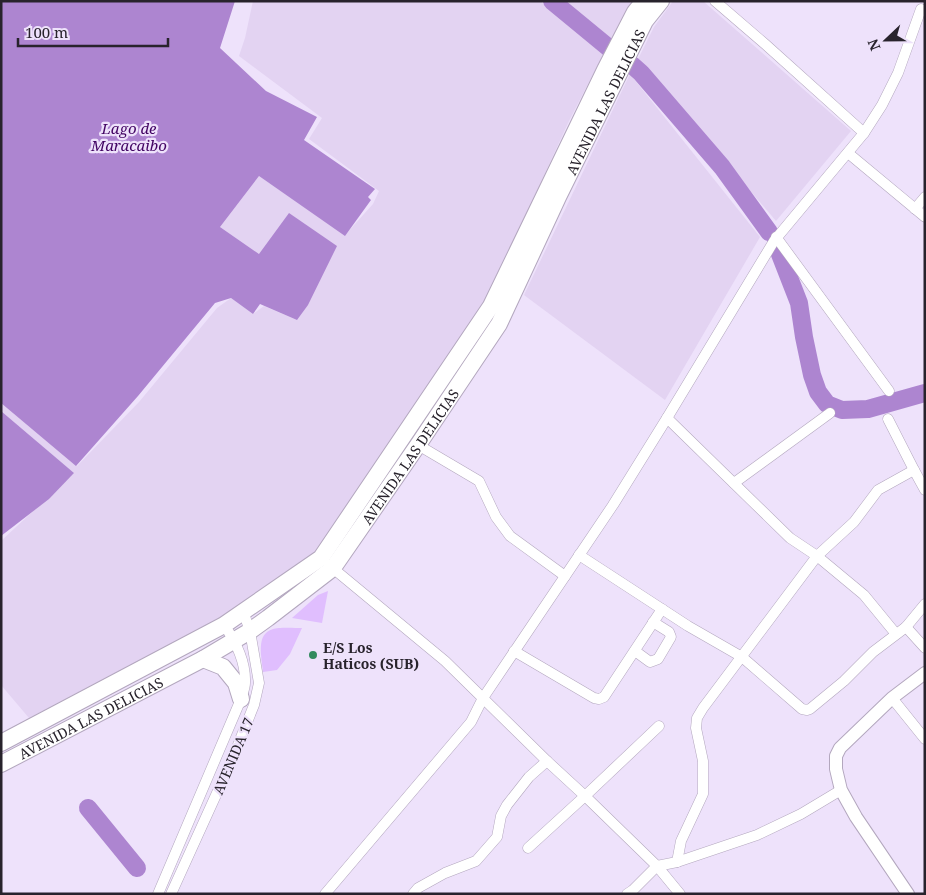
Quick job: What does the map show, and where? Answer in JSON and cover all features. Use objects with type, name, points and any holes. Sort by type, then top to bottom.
[{"type":"main road","name":"AVENIDA LAS DELICIAS","points":[[1,743],[224,625],[327,563],[395,449],[491,306],[605,70],[635,12],[644,1]]},
{"type":"main road","name":"AVENIDA LAS DELICIAS","points":[[1,764],[203,659],[235,640],[268,618],[327,563],[418,445],[498,324],[645,21],[661,1]]},
{"type":"main road","points":[[395,449],[408,458]]},
{"type":"main road","points":[[203,659],[223,667],[236,683],[241,699]]},
{"type":"street","points":[[715,1],[864,133]]},
{"type":"street","points":[[325,894],[471,722],[483,698],[613,505],[776,237],[848,153],[882,105],[898,73],[921,9]]},
{"type":"street","points":[[848,153],[925,217]]},
{"type":"street","points":[[915,209],[925,198]]},
{"type":"street","points":[[776,237],[889,391]]},
{"type":"street","points":[[734,483],[830,413]]},
{"type":"street","points":[[667,418],[790,538],[818,556],[864,595],[896,634]]},
{"type":"street","points":[[888,420],[925,490]]},
{"type":"street","points":[[418,445],[479,481],[496,517],[510,536],[565,576]]},
{"type":"street","points":[[677,862],[681,841],[703,794],[703,761],[696,728],[697,718],[703,708],[818,556],[854,522],[878,490],[914,470]]},
{"type":"street","points":[[579,554],[688,626],[742,657],[802,709],[806,710],[810,709],[844,681],[873,652],[906,627],[925,604]]},
{"type":"street","points":[[327,563],[445,661],[657,866],[680,894]]},
{"type":"street","points":[[514,652],[594,698],[599,699],[604,697],[662,609]]},
{"type":"street","name":"AVENIDA 17","points":[[171,894],[231,762],[254,705],[258,683],[250,630],[243,612]]},
{"type":"street","points":[[634,651],[650,662],[658,659],[671,637],[669,632],[653,622]]},
{"type":"street","name":"AVENIDA 17","points":[[158,894],[241,699],[245,685],[244,668],[235,640],[224,625]]},
{"type":"street","points":[[906,627],[925,648]]},
{"type":"street","points":[[908,894],[841,790],[836,769],[836,756],[840,748],[892,698],[925,673]]},
{"type":"street","points":[[892,698],[925,738]]},
{"type":"street","points":[[528,848],[658,726]]},
{"type":"street","points":[[413,894],[418,888],[445,873],[476,861],[497,837],[501,816],[507,805],[529,777],[547,761]]},
{"type":"street","points":[[627,894],[657,866],[677,862],[757,835],[801,814],[841,790]]},
{"type":"shaded area","points":[[253,1],[540,1],[605,51],[569,121],[492,289],[488,302],[319,549],[227,614],[29,718],[1,685],[1,541],[74,473],[1,411],[1,403],[77,466],[139,402],[217,308],[231,298],[253,314],[264,306],[297,320],[259,254],[220,227],[259,176],[345,235],[373,204],[379,191],[309,139],[322,118],[239,56]]},
{"type":"shaded area","points":[[561,1],[637,1],[613,42]]},
{"type":"shaded area","points":[[673,1],[703,1],[851,131],[776,221],[638,59],[654,27]]},
{"type":"shaded area","points":[[630,74],[760,237],[665,400],[524,295]]},
{"type":"shaded area","points":[[328,591],[322,623],[292,618],[318,595]]},
{"type":"shaded area","points":[[279,628],[302,628],[290,654],[277,670],[263,672],[261,647],[267,632]]},
{"type":"water","name":"Lago de Maracaibo","points":[[1,1],[235,1],[220,48],[266,91],[317,117],[304,140],[375,189],[368,197],[371,200],[345,236],[259,176],[220,227],[259,254],[289,213],[337,246],[308,305],[297,320],[260,304],[253,314],[231,298],[215,303],[138,396],[76,466],[1,403]]},
{"type":"water","points":[[1,411],[74,473],[49,499],[1,536]]},
{"type":"waterway","points":[[552,1],[609,48]]},
{"type":"waterway","points":[[632,65],[722,167],[769,232]]},
{"type":"waterway","points":[[776,244],[799,303],[812,375],[818,392],[827,404],[842,410],[868,409],[925,393]]},
{"type":"waterway","points":[[88,808],[137,868]]},
{"type":"place","name":"E/S Los Haticos (SUB)","points":[[313,655]]}]
